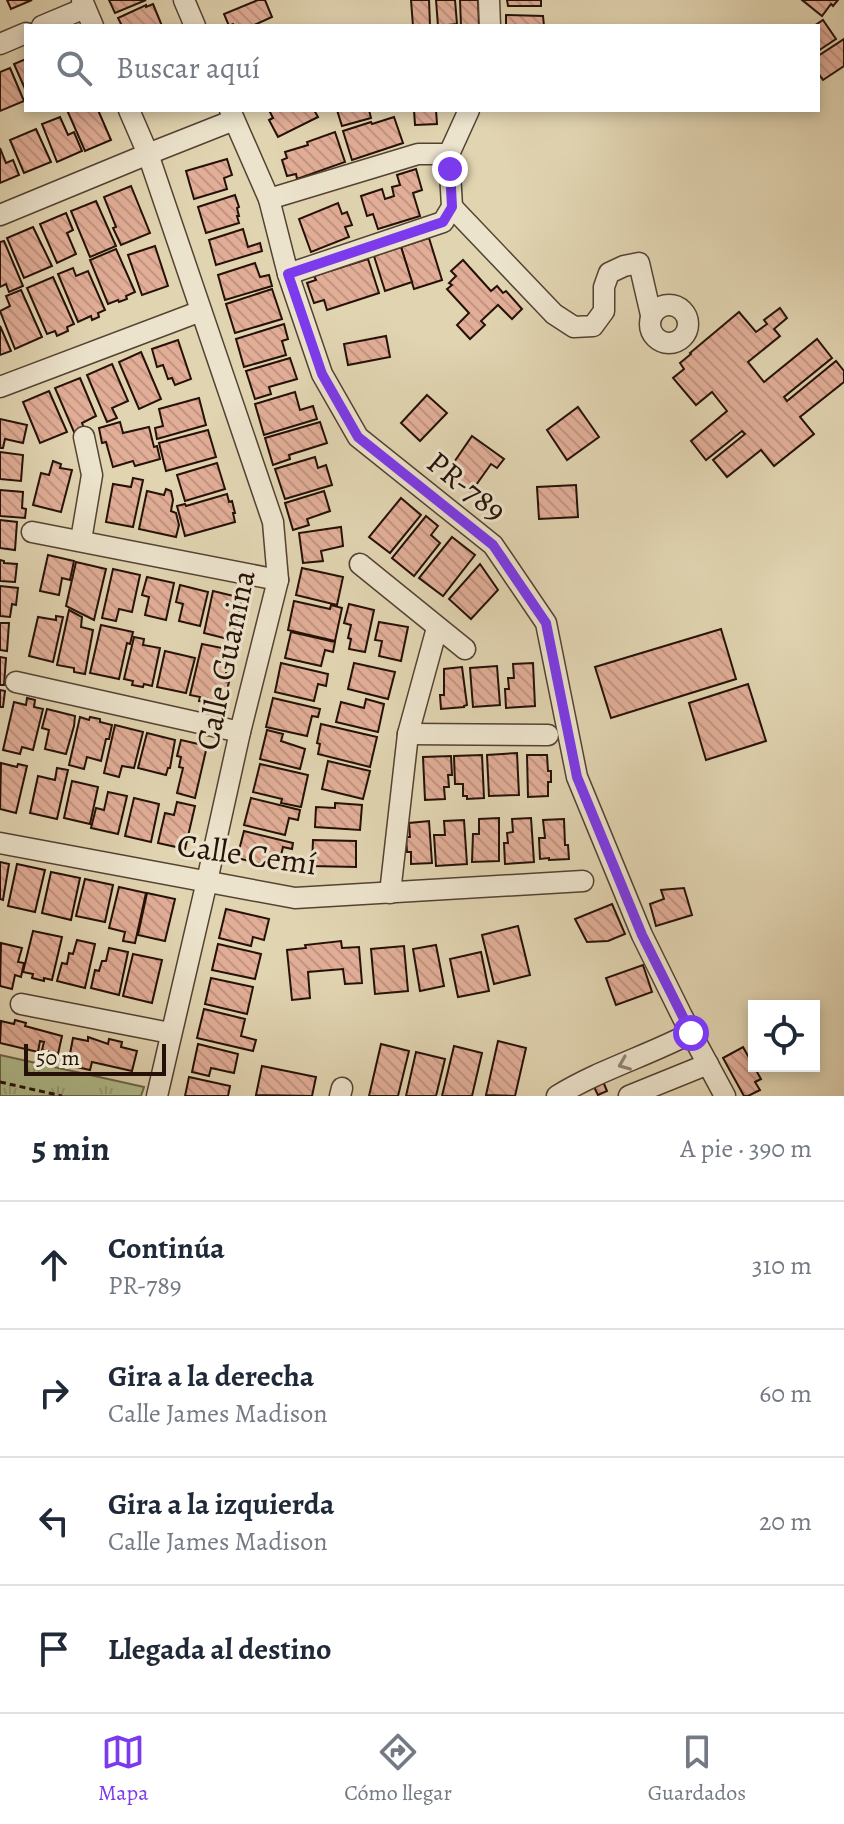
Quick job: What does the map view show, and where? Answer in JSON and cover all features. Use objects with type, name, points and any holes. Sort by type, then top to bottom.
[{"type":"street","points":[[184,0],[194,24]]},
{"type":"street","points":[[489,0],[490,24]]},
{"type":"street","points":[[48,24],[86,11]]},
{"type":"street","points":[[0,44],[24,34]]},
{"type":"street","name":"Calle Guanina","points":[[130,112],[148,154],[273,522],[278,580],[157,1096]]},
{"type":"street","points":[[288,274],[443,222],[452,207],[449,154],[468,112]]},
{"type":"street","points":[[0,215],[148,154],[232,115]]},
{"type":"street","name":"PR-789","points":[[232,115],[269,199],[288,274],[322,374],[358,437],[493,545],[546,623],[577,777],[642,935],[725,1096]]},
{"type":"street","points":[[269,199],[418,154],[449,154]]},
{"type":"street","points":[[452,207],[554,314],[574,327],[593,326],[604,311],[604,287],[609,273],[639,263],[651,315]]},
{"type":"street","points":[[0,387],[201,311]]},
{"type":"street","points":[[81,540],[92,475],[84,437]]},
{"type":"street","points":[[32,532],[278,580]]},
{"type":"street","points":[[360,564],[465,649]]},
{"type":"street","points":[[390,893],[408,734],[437,628]]},
{"type":"street","points":[[16,682],[240,732]]},
{"type":"street","points":[[408,734],[548,735]]},
{"type":"street","name":"Calle Cemí","points":[[0,843],[295,898],[583,881]]},
{"type":"street","points":[[21,1004],[170,1033]]},
{"type":"street","points":[[557,1096],[691,1033]]},
{"type":"street","points":[[629,1096],[708,1064]]},
{"type":"path","points":[[0,1082],[62,1096]]},
{"type":"green space","points":[[0,1055],[144,1087],[141,1096],[0,1096]]},
{"type":"building","points":[[7,0],[32,0],[11,9]]},
{"type":"building","points":[[109,0],[146,0],[115,13]]},
{"type":"building","points":[[265,0],[272,17],[256,24],[228,24],[224,14]]},
{"type":"building","points":[[411,0],[429,0],[430,24],[413,24]]},
{"type":"building","points":[[436,0],[455,0],[457,24],[438,24]]},
{"type":"building","points":[[460,0],[478,0],[479,24],[461,24]]},
{"type":"building","points":[[507,0],[541,0],[541,6],[508,6]]},
{"type":"building","points":[[802,0],[838,0],[822,16]]},
{"type":"building","points":[[153,4],[161,24],[121,24],[118,18]]},
{"type":"building","points":[[506,15],[543,16],[544,24],[506,24]]},
{"type":"building","points":[[823,20],[836,39],[820,50],[820,24],[817,24]]},
{"type":"building","points":[[844,39],[844,66],[823,80],[820,76],[820,55]]},
{"type":"building","points":[[24,60],[24,86],[14,64]]},
{"type":"building","points":[[10,68],[24,101],[0,111],[0,72]]},
{"type":"building","points":[[68,112],[99,112],[111,140],[85,151]]},
{"type":"building","points":[[270,112],[315,112],[318,117],[278,137],[269,120],[273,118]]},
{"type":"building","points":[[338,112],[370,112],[371,118],[342,126]]},
{"type":"building","points":[[414,112],[436,112],[437,124],[415,125]]},
{"type":"building","points":[[60,117],[68,135],[74,132],[82,151],[57,162],[42,124]]},
{"type":"building","points":[[394,117],[403,143],[352,160],[343,131]]},
{"type":"building","points":[[36,129],[51,162],[24,173],[10,140]]},
{"type":"building","points":[[335,132],[345,162],[297,179],[296,174],[287,176],[282,160],[287,158],[285,152]]},
{"type":"building","points":[[0,148],[6,163],[13,160],[19,175],[0,183]]},
{"type":"building","points":[[227,159],[232,175],[224,178],[227,189],[194,199],[186,171]]},
{"type":"building","points":[[416,169],[422,190],[413,193],[420,216],[378,229],[373,214],[367,216],[361,196],[382,189],[385,199],[394,196],[392,187],[400,185],[397,175]]},
{"type":"building","points":[[131,186],[150,233],[121,245],[104,197]]},
{"type":"building","points":[[235,195],[239,223],[206,233],[198,207]]},
{"type":"building","points":[[96,201],[116,246],[90,257],[71,211]]},
{"type":"building","points":[[338,203],[342,214],[347,212],[352,225],[345,227],[349,237],[311,252],[299,219]]},
{"type":"building","points":[[66,213],[73,230],[67,233],[76,254],[57,263],[40,224]]},
{"type":"building","points":[[33,227],[52,266],[24,278],[7,238]]},
{"type":"building","points":[[243,229],[248,247],[260,243],[262,251],[216,265],[209,240]]},
{"type":"building","points":[[429,238],[442,280],[414,289],[401,247]]},
{"type":"building","points":[[4,241],[23,286],[9,292],[6,284],[0,287],[0,242]]},
{"type":"building","points":[[155,246],[168,286],[142,295],[128,255]]},
{"type":"building","points":[[401,247],[412,282],[385,291],[374,256]]},
{"type":"building","points":[[116,249],[135,292],[126,296],[127,299],[108,304],[90,260]]},
{"type":"building","points":[[368,259],[379,293],[327,310],[324,300],[314,303],[307,283],[316,280],[314,276]]},
{"type":"building","points":[[463,260],[491,291],[497,286],[503,293],[506,291],[522,309],[512,319],[498,305],[481,321],[485,325],[470,339],[457,325],[469,313],[447,289],[456,276],[451,271]]},
{"type":"building","points":[[255,263],[260,277],[269,275],[272,286],[225,300],[218,275]]},
{"type":"building","points":[[73,268],[76,276],[88,271],[105,310],[98,313],[99,317],[92,320],[91,316],[78,322],[58,274]]},
{"type":"building","points":[[53,277],[74,324],[57,336],[55,331],[47,334],[27,288]]},
{"type":"building","points":[[272,289],[282,319],[235,333],[226,304]]},
{"type":"building","points":[[21,290],[42,337],[15,349],[0,311],[10,306],[6,296]]},
{"type":"building","points":[[780,308],[787,318],[774,329],[780,336],[748,362],[764,382],[817,339],[832,358],[784,397],[787,401],[836,361],[844,371],[844,382],[800,417],[814,434],[774,466],[761,450],[727,477],[713,460],[745,434],[742,431],[706,460],[691,441],[727,411],[712,392],[696,405],[673,378],[684,369],[680,363],[690,353],[739,312],[756,332],[767,324],[764,320]]},
{"type":"building","points":[[284,324],[288,339],[282,341],[286,355],[244,367],[236,339]]},
{"type":"building","points":[[0,326],[11,351],[0,355]]},
{"type":"building","points":[[386,336],[390,357],[348,365],[344,344]]},
{"type":"building","points":[[178,340],[191,379],[175,385],[172,378],[168,379],[163,365],[157,367],[152,349]]},
{"type":"building","points":[[141,352],[161,399],[139,409],[119,362]]},
{"type":"building","points":[[290,358],[297,379],[269,387],[271,394],[255,399],[246,371]]},
{"type":"building","points":[[112,364],[128,401],[112,408],[117,418],[107,422],[87,375]]},
{"type":"building","points":[[80,378],[96,416],[82,423],[84,428],[74,432],[55,388]]},
{"type":"building","points":[[49,391],[67,432],[40,443],[23,402]]},
{"type":"building","points":[[295,392],[300,410],[313,406],[317,419],[264,435],[255,404]]},
{"type":"building","points":[[427,395],[447,413],[420,441],[401,423]]},
{"type":"building","points":[[199,398],[206,425],[157,439],[155,428],[163,426],[159,409]]},
{"type":"building","points":[[578,407],[599,437],[567,460],[547,430]]},
{"type":"building","points":[[0,419],[27,425],[23,443],[5,439],[3,448],[0,448]]},
{"type":"building","points":[[120,422],[123,433],[149,427],[160,459],[135,466],[133,461],[113,467],[99,428]]},
{"type":"building","points":[[320,422],[327,443],[289,455],[290,459],[273,465],[265,438]]},
{"type":"building","points":[[208,430],[216,457],[166,471],[159,443]]},
{"type":"building","points":[[472,436],[504,459],[497,468],[491,464],[471,492],[446,474]]},
{"type":"building","points":[[0,452],[23,455],[21,481],[0,479]]},
{"type":"building","points":[[315,457],[318,468],[326,465],[332,485],[285,499],[275,469]]},
{"type":"building","points":[[53,461],[61,464],[60,468],[72,470],[61,512],[33,505],[41,473],[49,475]]},
{"type":"building","points":[[217,463],[225,489],[185,501],[177,475]]},
{"type":"building","points":[[133,478],[143,480],[133,527],[106,522],[113,484],[131,487]]},
{"type":"building","points":[[576,485],[578,517],[539,519],[537,487]]},
{"type":"building","points":[[166,489],[171,491],[171,511],[176,513],[179,525],[176,537],[139,529],[147,491],[164,495]]},
{"type":"building","points":[[0,490],[23,492],[25,518],[0,516]]},
{"type":"building","points":[[324,491],[330,511],[307,519],[309,525],[293,530],[285,503]]},
{"type":"building","points":[[227,494],[229,502],[232,501],[235,522],[185,536],[177,506]]},
{"type":"building","points":[[401,498],[421,515],[390,553],[369,537]]},
{"type":"building","points":[[426,516],[438,526],[431,535],[440,543],[414,576],[392,558]]},
{"type":"building","points":[[0,520],[17,522],[15,550],[0,548]]},
{"type":"building","points":[[341,527],[343,546],[321,551],[323,561],[303,563],[299,533]]},
{"type":"building","points":[[452,537],[475,555],[443,596],[419,578]]},
{"type":"building","points":[[48,555],[74,561],[70,580],[62,578],[59,595],[40,591]]},
{"type":"building","points":[[0,560],[17,564],[15,582],[0,581]]},
{"type":"building","points":[[76,562],[106,569],[94,620],[66,606]]},
{"type":"building","points":[[480,564],[498,590],[471,619],[449,599]]},
{"type":"building","points":[[302,568],[343,577],[337,605],[296,595]]},
{"type":"building","points":[[113,569],[140,575],[132,612],[119,609],[116,621],[102,618]]},
{"type":"building","points":[[147,577],[174,583],[166,620],[145,615],[149,597],[142,595]]},
{"type":"building","points":[[180,585],[208,592],[200,626],[179,621],[183,604],[176,602]]},
{"type":"building","points":[[0,586],[18,588],[16,605],[12,604],[10,617],[0,616]]},
{"type":"building","points":[[213,591],[242,598],[232,640],[204,633]]},
{"type":"building","points":[[294,601],[330,609],[331,605],[342,608],[335,641],[288,630]]},
{"type":"building","points":[[349,604],[374,610],[365,652],[349,649],[351,625],[344,623]]},
{"type":"building","points":[[69,610],[82,617],[81,627],[93,630],[85,674],[57,665]]},
{"type":"building","points":[[56,616],[63,617],[53,662],[29,656],[38,617],[56,620]]},
{"type":"building","points":[[379,622],[408,627],[401,661],[379,656],[382,641],[375,640]]},
{"type":"building","points":[[0,623],[9,623],[7,651],[0,650]]},
{"type":"building","points":[[101,625],[133,632],[130,644],[127,643],[119,679],[90,673]]},
{"type":"building","points":[[721,629],[736,679],[611,718],[595,667]]},
{"type":"building","points":[[291,632],[335,642],[333,652],[325,650],[321,666],[285,658]]},
{"type":"building","points":[[134,637],[144,639],[143,645],[160,648],[152,686],[132,685],[133,681],[124,679]]},
{"type":"building","points":[[202,644],[232,650],[224,681],[229,682],[224,703],[205,698],[204,702],[199,701],[200,697],[190,695]]},
{"type":"building","points":[[165,651],[195,658],[186,693],[157,687]]},
{"type":"building","points":[[0,657],[6,658],[4,685],[0,685]]},
{"type":"building","points":[[281,663],[328,674],[326,686],[318,684],[314,701],[275,692]]},
{"type":"building","points":[[354,663],[395,672],[388,699],[348,689]]},
{"type":"building","points":[[533,663],[535,706],[506,708],[505,689],[509,689],[508,678],[514,678],[513,664]]},
{"type":"building","points":[[497,666],[500,705],[473,707],[470,668]]},
{"type":"building","points":[[462,667],[467,705],[441,709],[444,669]]},
{"type":"building","points":[[748,684],[766,741],[706,760],[689,703]]},
{"type":"building","points":[[0,690],[5,691],[3,707],[0,707]]},
{"type":"building","points":[[27,698],[35,700],[34,707],[43,709],[33,750],[22,747],[20,754],[3,750],[14,702],[26,705]]},
{"type":"building","points":[[273,698],[320,709],[318,717],[312,716],[307,736],[266,727]]},
{"type":"building","points":[[366,699],[384,704],[378,732],[336,722],[341,702],[364,708]]},
{"type":"building","points":[[47,709],[75,716],[66,754],[45,749],[49,730],[42,728]]},
{"type":"building","points":[[80,717],[100,719],[100,722],[112,725],[101,761],[87,757],[84,769],[69,765]]},
{"type":"building","points":[[321,724],[377,737],[370,767],[318,754]]},
{"type":"building","points":[[115,725],[143,732],[134,768],[122,766],[119,777],[104,773]]},
{"type":"building","points":[[267,730],[283,734],[281,741],[305,749],[300,769],[260,759]]},
{"type":"building","points":[[147,733],[175,740],[166,775],[138,768]]},
{"type":"building","points":[[181,740],[207,746],[195,798],[177,793],[183,768],[179,767],[181,757],[177,756]]},
{"type":"building","points":[[517,753],[519,795],[489,796],[487,755]]},
{"type":"building","points":[[482,755],[484,798],[467,799],[463,796],[463,784],[455,784],[454,756]]},
{"type":"building","points":[[527,755],[547,755],[548,771],[551,771],[548,796],[528,797]]},
{"type":"building","points":[[451,756],[452,775],[448,775],[449,787],[444,787],[445,799],[425,800],[423,757]]},
{"type":"building","points":[[328,761],[370,771],[363,799],[322,789]]},
{"type":"building","points":[[1,763],[27,766],[16,813],[0,809]]},
{"type":"building","points":[[260,764],[308,775],[301,807],[253,792]]},
{"type":"building","points":[[57,768],[68,770],[57,819],[30,813],[38,776],[55,780]]},
{"type":"building","points":[[72,781],[98,787],[90,824],[64,818]]},
{"type":"building","points":[[108,792],[127,796],[118,834],[91,828],[96,808],[104,810]]},
{"type":"building","points":[[134,798],[159,804],[151,842],[125,836]]},
{"type":"building","points":[[251,798],[300,810],[298,820],[289,818],[285,835],[244,825]]},
{"type":"building","points":[[177,802],[195,806],[185,849],[158,843],[165,813],[174,815]]},
{"type":"building","points":[[335,803],[362,805],[360,830],[315,827],[316,807],[335,808]]},
{"type":"building","points":[[499,818],[499,861],[472,862],[473,834],[479,834],[479,819]]},
{"type":"building","points":[[531,818],[534,862],[505,864],[504,843],[508,843],[507,833],[513,832],[512,819]]},
{"type":"building","points":[[564,819],[569,859],[540,859],[539,838],[545,838],[543,820]]},
{"type":"building","points":[[464,820],[467,864],[436,866],[434,835],[445,835],[444,821]]},
{"type":"building","points":[[429,821],[432,863],[411,864],[406,837],[410,837],[409,823]]},
{"type":"building","points":[[244,831],[293,843],[292,849],[283,847],[278,868],[237,858]]},
{"type":"building","points":[[313,840],[356,841],[356,867],[312,866]]},
{"type":"building","points":[[0,862],[9,864],[3,900],[0,899]]},
{"type":"building","points":[[17,864],[45,870],[35,912],[8,906]]},
{"type":"building","points":[[51,872],[80,878],[71,920],[42,913]]},
{"type":"building","points":[[85,879],[113,885],[105,922],[76,916]]},
{"type":"building","points":[[119,887],[146,893],[135,943],[123,941],[125,932],[109,928]]},
{"type":"building","points":[[684,888],[692,915],[656,926],[650,904],[664,899],[661,890]]},
{"type":"building","points":[[147,893],[175,899],[165,941],[138,935]]},
{"type":"building","points":[[612,904],[625,934],[608,941],[587,942],[575,919]]},
{"type":"building","points":[[226,909],[269,919],[264,940],[253,937],[251,946],[219,938]]},
{"type":"building","points":[[518,926],[530,975],[494,984],[482,935]]},
{"type":"building","points":[[33,931],[62,937],[52,980],[32,978],[33,974],[23,972]]},
{"type":"building","points":[[77,940],[95,944],[85,988],[57,981],[62,963],[67,964]]},
{"type":"building","points":[[341,941],[342,948],[359,947],[362,983],[345,984],[343,969],[308,972],[310,998],[292,1000],[287,950]]},
{"type":"building","points":[[1,943],[22,948],[18,962],[24,963],[21,977],[15,975],[12,989],[0,986]]},
{"type":"building","points":[[218,944],[261,954],[255,979],[212,970]]},
{"type":"building","points":[[436,945],[444,986],[420,991],[413,949]]},
{"type":"building","points":[[404,946],[408,991],[375,994],[371,949]]},
{"type":"building","points":[[109,948],[128,952],[119,995],[91,988],[95,970],[99,971],[102,961],[106,961]]},
{"type":"building","points":[[481,952],[489,991],[458,997],[450,959]]},
{"type":"building","points":[[133,954],[162,960],[152,1003],[123,996]]},
{"type":"building","points":[[643,965],[652,992],[616,1005],[606,978]]},
{"type":"building","points":[[211,978],[253,987],[247,1014],[205,1004]]},
{"type":"building","points":[[204,1009],[245,1019],[241,1036],[256,1040],[253,1051],[197,1038]]},
{"type":"building","points":[[15,1020],[26,1023],[25,1026],[62,1036],[58,1054],[42,1050],[44,1042],[40,1041],[38,1052],[0,1043],[1,1021],[14,1024]]},
{"type":"building","points":[[88,1037],[108,1044],[109,1039],[122,1042],[121,1047],[137,1051],[132,1071],[92,1062],[90,1070],[63,1064],[64,1058],[69,1059],[73,1038],[88,1041]]},
{"type":"building","points":[[498,1041],[526,1048],[515,1096],[486,1095]]},
{"type":"building","points":[[198,1044],[238,1054],[234,1073],[211,1068],[209,1076],[192,1072]]},
{"type":"building","points":[[381,1044],[409,1051],[398,1096],[369,1096]]},
{"type":"building","points":[[454,1046],[482,1053],[472,1096],[442,1096]]},
{"type":"building","points":[[743,1047],[748,1056],[748,1072],[757,1072],[761,1079],[755,1082],[760,1090],[744,1096],[723,1058]]},
{"type":"building","points":[[416,1052],[445,1059],[436,1096],[406,1096]]},
{"type":"building","points":[[262,1066],[316,1077],[312,1096],[256,1095]]},
{"type":"building","points":[[189,1077],[230,1086],[228,1096],[185,1096]]},
{"type":"building","points":[[602,1079],[607,1091],[598,1095],[592,1083]]},
{"type":"route","points":[[450,169],[452,207],[443,222],[288,274],[322,374],[358,437],[493,545],[546,623],[577,777],[642,935],[691,1033]]}]
